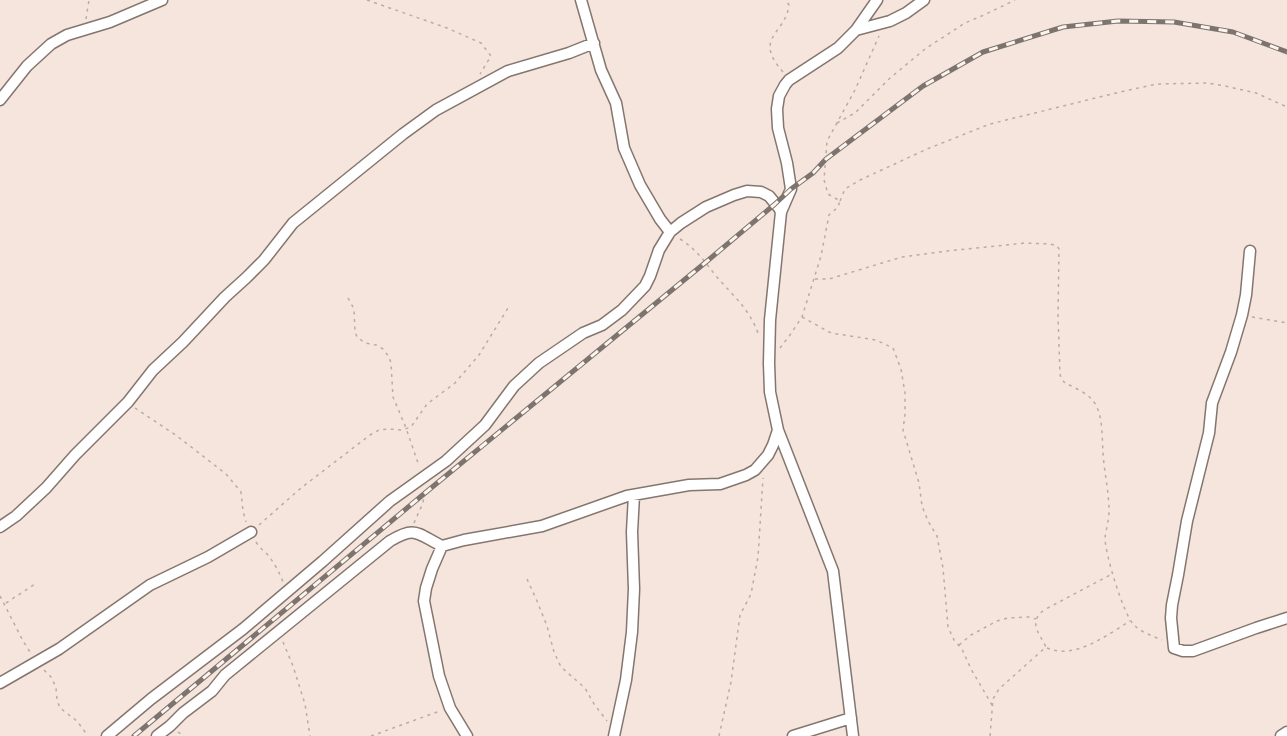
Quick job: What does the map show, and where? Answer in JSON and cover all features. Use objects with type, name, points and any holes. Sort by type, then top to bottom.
[{"type":"street","points":[[0,100],[16,78],[51,44],[67,35],[110,22],[162,0]]},
{"type":"street","points":[[581,0],[601,70],[616,103],[624,148],[640,185],[670,232]]},
{"type":"street","points":[[853,736],[833,571],[778,430],[770,392],[770,321],[781,212],[791,189],[778,128],[779,96],[789,80],[838,48],[856,30],[877,0]]},
{"type":"street","points":[[856,30],[890,21],[924,0]]},
{"type":"street","points":[[0,527],[16,516],[46,488],[128,402],[153,370],[264,260],[293,223],[436,110],[508,70],[569,53],[594,43]]},
{"type":"street","points":[[107,736],[151,699],[243,629],[390,501],[446,461],[484,425],[514,386],[539,363],[583,333],[602,325],[622,310],[645,286],[659,250],[670,232],[706,207],[747,191],[761,192],[769,196],[781,212]]},
{"type":"street","points":[[1250,250],[1242,315],[1212,403],[1209,433],[1187,521],[1172,605],[1174,648],[1193,651],[1287,618]]},
{"type":"street","points":[[157,736],[183,712],[212,691],[225,675],[401,534],[411,531],[423,534],[442,546],[542,526],[634,495],[689,485],[720,484],[755,470],[768,455],[778,430]]},
{"type":"street","points":[[615,734],[627,680],[632,632],[634,495]]},
{"type":"street","points":[[0,683],[59,649],[150,585],[208,557],[250,532]]},
{"type":"street","points":[[442,546],[432,569],[424,601],[439,676],[450,708],[466,736]]},
{"type":"street","points":[[793,736],[851,718]]},
{"type":"street","points":[[1281,736],[1287,732]]},
{"type":"path","points":[[85,28],[89,0]]},
{"type":"path","points":[[368,0],[447,28],[481,43],[491,56],[478,76]]},
{"type":"path","points":[[786,0],[789,13],[770,44],[771,54],[776,64],[789,80]]},
{"type":"path","points":[[837,124],[855,113],[889,79],[925,49],[965,23],[1015,0]]},
{"type":"path","points":[[840,201],[828,194],[824,180],[827,141],[855,90],[882,30],[890,21]]},
{"type":"path","points":[[769,363],[802,317],[821,256],[830,215],[838,207],[845,189],[860,180],[990,124],[1157,84],[1207,83],[1256,93],[1287,107]]},
{"type":"path","points":[[670,232],[697,252],[737,297],[751,316],[761,342]]},
{"type":"path","points":[[815,279],[829,279],[902,256],[1025,243],[1050,243],[1057,246],[1059,249],[1060,374],[1064,382],[1089,397],[1098,409],[1108,492],[1109,513],[1105,540],[1118,593],[1133,624],[1174,648]]},
{"type":"path","points":[[348,298],[354,309],[357,337],[365,343],[383,349],[389,357],[393,397],[425,477],[423,503],[411,531]]},
{"type":"path","points":[[250,532],[301,488],[370,435],[379,430],[411,427],[428,404],[455,383],[478,355],[508,308]]},
{"type":"path","points":[[1242,315],[1287,323]]},
{"type":"path","points":[[802,317],[831,333],[876,340],[893,348],[901,369],[905,393],[903,430],[919,483],[922,506],[937,536],[943,568],[948,627],[992,705]]},
{"type":"path","points":[[128,402],[226,474],[241,492],[243,511],[250,532],[258,546],[279,571],[287,592]]},
{"type":"path","points":[[720,736],[731,682],[740,615],[751,594],[758,557],[764,473]]},
{"type":"path","points":[[1113,573],[1044,610],[1039,614],[1035,625],[1046,647],[1054,651],[1076,649],[1089,644],[1131,620]]},
{"type":"path","points":[[527,579],[561,666],[585,688],[615,734]]},
{"type":"path","points":[[5,604],[35,584]]},
{"type":"path","points":[[0,596],[23,641],[37,662],[52,678],[60,708],[77,721],[88,736]]},
{"type":"path","points":[[959,646],[971,635],[997,621],[1008,618],[1036,619]]},
{"type":"path","points":[[279,632],[306,704],[310,736]]},
{"type":"path","points":[[990,736],[993,699],[999,689],[1046,647]]},
{"type":"path","points":[[371,736],[450,708]]},
{"type":"railway","points":[[134,736],[813,173],[826,159],[923,86],[983,52],[1063,27],[1118,21],[1174,22],[1233,32],[1287,52]]}]
